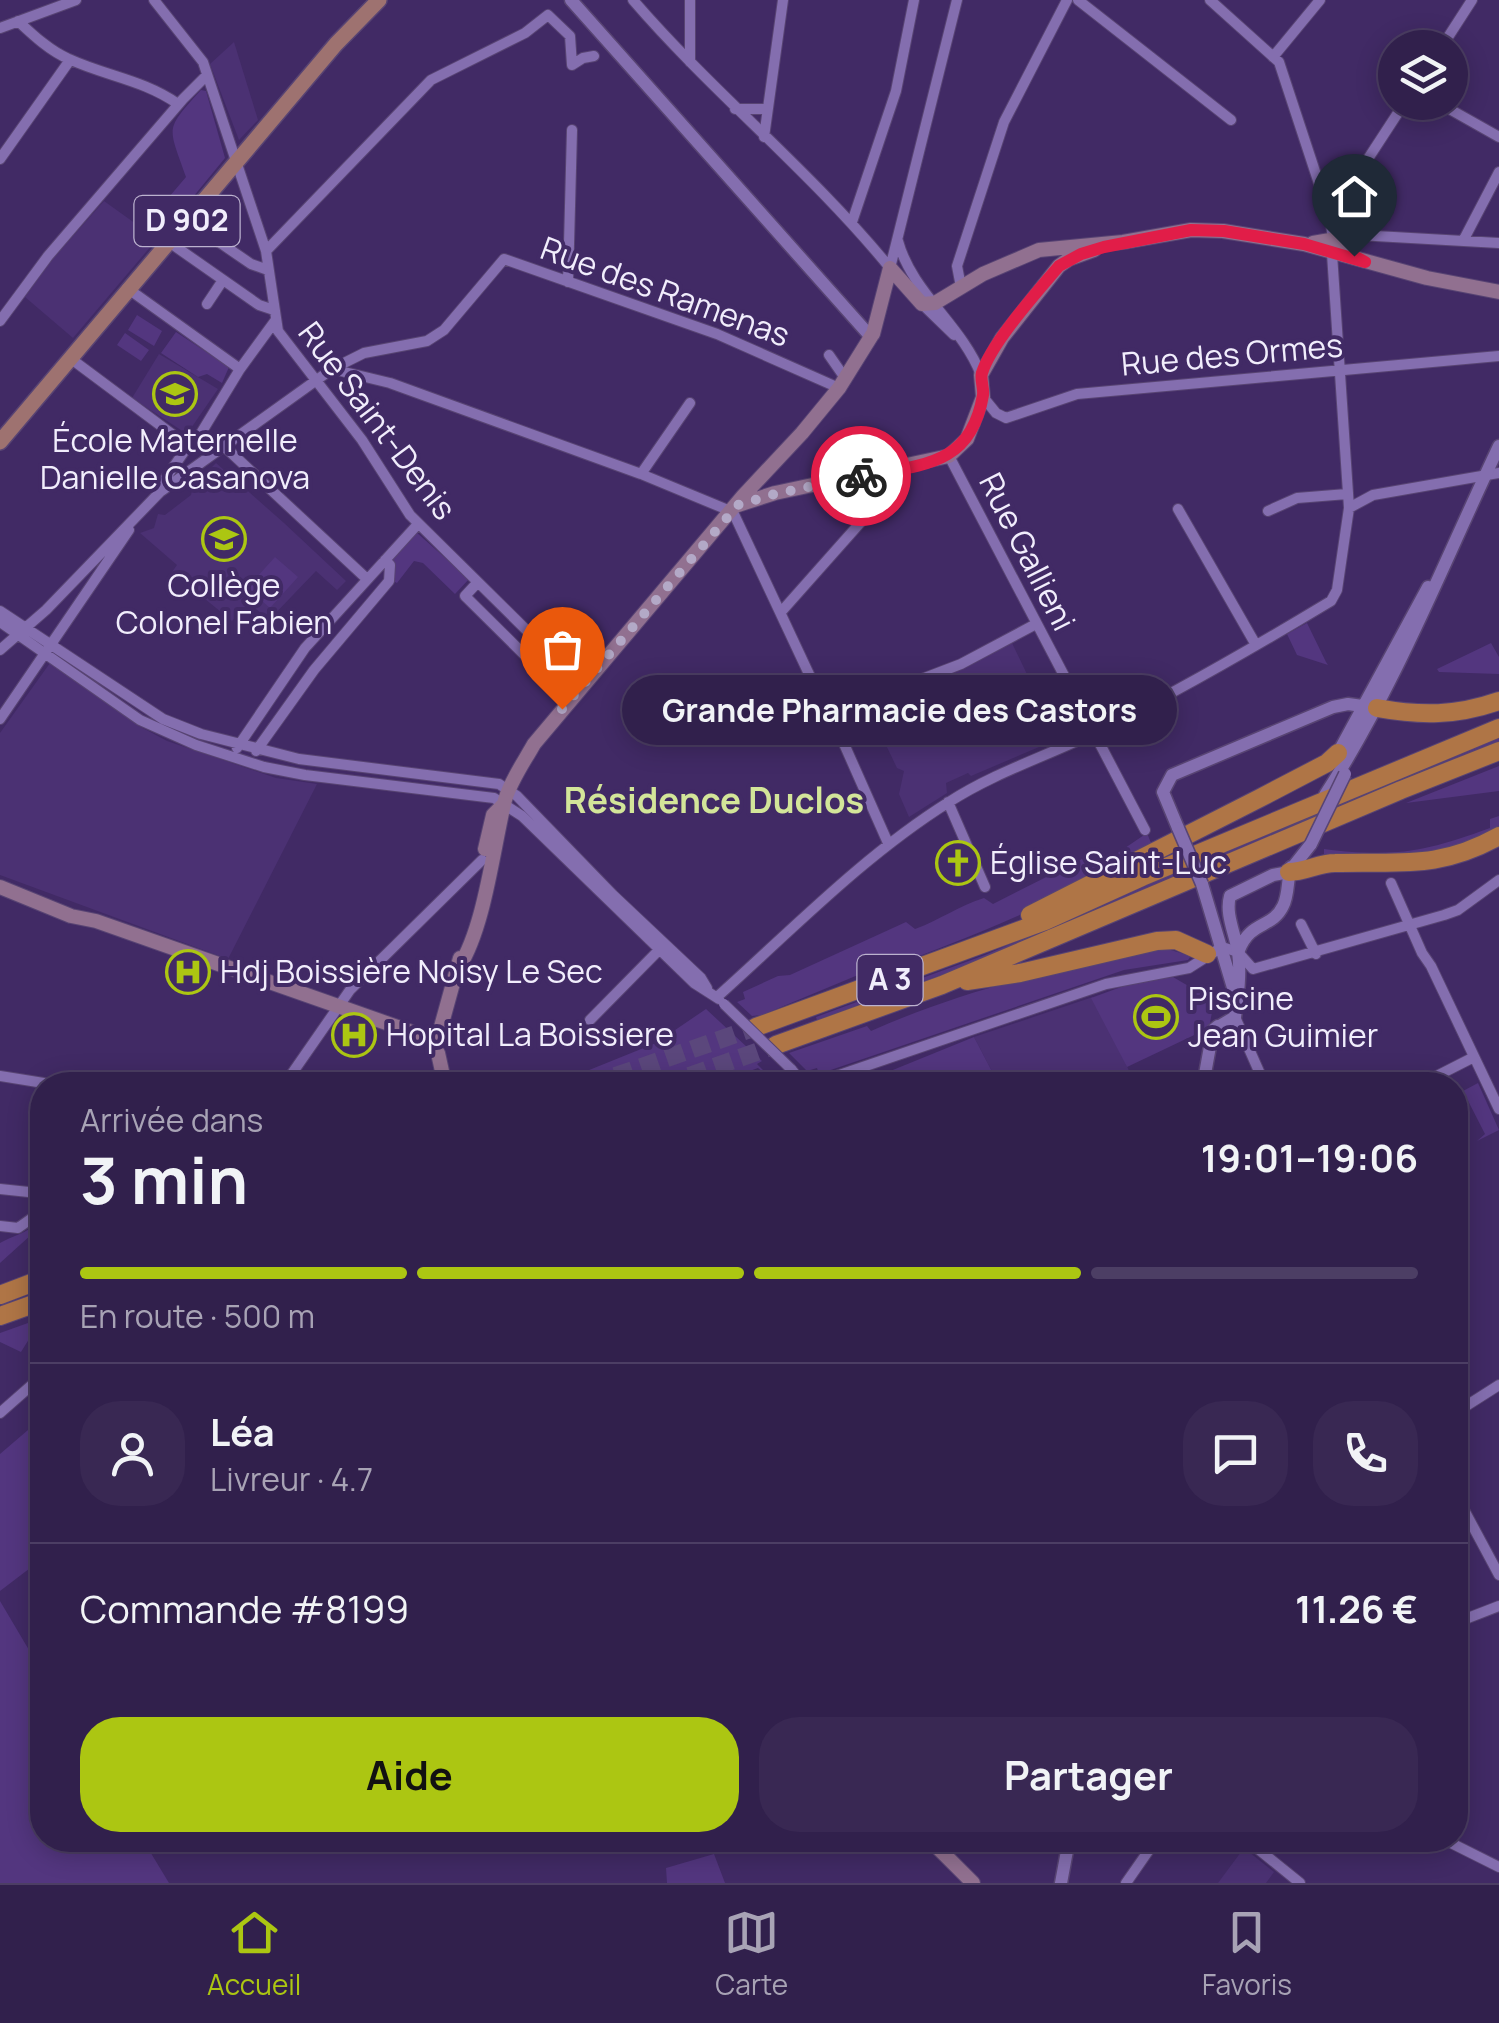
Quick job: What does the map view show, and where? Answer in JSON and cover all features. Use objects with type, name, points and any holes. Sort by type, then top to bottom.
[{"type":"highway","points":[[1371,707],[1417,716],[1454,714],[1499,702]]},
{"type":"highway","name":"A 3","points":[[756,1027],[990,943],[1499,728]]},
{"type":"highway","name":"A 3","points":[[776,1046],[942,985],[1499,752]]},
{"type":"highway","points":[[990,943],[1000,928],[1327,763],[1338,753]]},
{"type":"highway","points":[[1289,872],[1334,862],[1382,865],[1456,856],[1499,836]]},
{"type":"highway","points":[[942,985],[1020,973],[1157,941],[1176,940],[1215,951]]},
{"type":"highway","points":[[0,1294],[30,1284]]},
{"type":"highway","points":[[0,1316],[30,1305]]},
{"type":"main road","name":"D 902","points":[[0,442],[336,44],[380,0]]},
{"type":"main road","points":[[459,967],[494,815],[534,744],[842,383],[871,338],[890,268],[929,304],[1011,262],[1048,248],[1123,242],[1191,230],[1224,231],[1334,248],[1365,262],[1499,292]]},
{"type":"main road","points":[[735,508],[788,491],[949,456],[967,438],[983,397],[981,375],[1002,338],[1059,266],[1081,254],[1123,242]]},
{"type":"main road","points":[[1048,248],[1059,266]]},
{"type":"main road","points":[[776,460],[774,479],[788,491]]},
{"type":"main road","points":[[432,1035],[466,955],[506,796]]},
{"type":"main road","points":[[0,888],[338,1007],[432,1035],[444,1041],[438,1053],[442,1072]]},
{"type":"main road","points":[[942,1852],[973,1883]]},
{"type":"street","points":[[0,28],[76,0]]},
{"type":"street","name":"Rue Saint-Denis","points":[[154,0],[203,62],[208,75],[266,251],[278,331],[317,379],[418,524],[583,686]]},
{"type":"street","points":[[572,0],[871,338]]},
{"type":"street","points":[[690,0],[690,63]]},
{"type":"street","points":[[764,138],[783,0]]},
{"type":"street","points":[[852,222],[896,91],[914,0]]},
{"type":"street","points":[[890,268],[956,0]]},
{"type":"street","points":[[961,287],[957,266],[1004,122],[1068,0]]},
{"type":"street","points":[[1078,0],[1231,120]]},
{"type":"street","points":[[721,1000],[888,844],[948,802],[980,783],[1093,733],[1332,601],[1349,508],[1330,218],[1282,70],[1274,57],[1210,0]]},
{"type":"street","points":[[1274,57],[1320,0]]},
{"type":"street","points":[[634,1],[735,109],[852,222],[890,268]]},
{"type":"street","points":[[1452,30],[1470,1]]},
{"type":"street","points":[[266,251],[431,80],[525,33],[548,15],[570,36],[572,65],[594,56]]},
{"type":"street","points":[[18,21],[54,52],[142,83],[178,104]]},
{"type":"street","points":[[673,46],[689,41]]},
{"type":"street","points":[[0,159],[70,60]]},
{"type":"street","points":[[0,321],[48,256],[178,104],[208,75]]},
{"type":"street","points":[[735,109],[767,109]]},
{"type":"street","points":[[1330,218],[1393,120]]},
{"type":"street","points":[[1468,120],[1499,137]]},
{"type":"street","points":[[568,282],[572,130]]},
{"type":"street","points":[[1463,241],[1499,172]]},
{"type":"street","points":[[1334,248],[1358,235],[1499,243]]},
{"type":"street","points":[[898,240],[909,272],[929,304],[966,346],[981,375]]},
{"type":"street","points":[[0,650],[46,610],[164,488],[275,316],[169,242]]},
{"type":"street","points":[[219,242],[251,264],[268,270]]},
{"type":"street","name":"Rue des Ramenas","points":[[332,369],[364,353],[426,341],[444,330],[504,259],[718,334],[819,378],[842,383]]},
{"type":"street","points":[[207,304],[223,280]]},
{"type":"street","points":[[127,288],[240,369]]},
{"type":"street","points":[[819,378],[829,355],[842,383]]},
{"type":"street","name":"Rue des Ormes","points":[[983,397],[996,414],[1006,418],[1078,394],[1499,356]]},
{"type":"street","points":[[70,358],[191,444],[236,437]]},
{"type":"street","points":[[164,488],[226,448],[332,369],[390,383],[735,508],[823,704],[834,712]]},
{"type":"street","points":[[641,474],[690,403]]},
{"type":"street","points":[[1338,753],[1371,707],[1428,608],[1444,565],[1492,474],[1499,446]]},
{"type":"street","points":[[226,448],[368,579]]},
{"type":"street","name":"Rue Gallieni","points":[[949,456],[1145,830]]},
{"type":"street","points":[[781,612],[892,488],[902,468]]},
{"type":"street","points":[[1349,508],[1373,495],[1492,474]]},
{"type":"street","points":[[1268,511],[1297,498],[1347,494]]},
{"type":"street","points":[[1178,509],[1256,645]]},
{"type":"street","points":[[0,720],[122,544],[137,516]]},
{"type":"street","points":[[232,757],[304,648],[418,524]]},
{"type":"street","points":[[250,763],[314,670],[389,580],[391,572],[386,560]]},
{"type":"street","name":"Rue Saint-Denis","points":[[477,583],[465,596],[570,700]]},
{"type":"street","points":[[0,611],[49,648],[163,720],[200,734],[299,758],[494,782],[522,816],[659,950],[694,983],[721,1000],[796,1072]]},
{"type":"street","points":[[0,622],[21,629]]},
{"type":"street","points":[[834,712],[961,664],[1036,624]]},
{"type":"street","points":[[49,648],[140,720],[250,763],[304,775],[494,798],[506,796]]},
{"type":"street","points":[[1205,1072],[1213,1030],[1230,1015],[1234,992],[1215,951],[1205,890],[1163,792],[1172,774],[1333,707],[1371,707]]},
{"type":"street","points":[[1238,952],[1245,934],[1274,918],[1285,904],[1289,872],[1334,782],[1357,746],[1371,707]]},
{"type":"street","points":[[834,712],[833,719],[888,844]]},
{"type":"street","points":[[1307,773],[1324,773],[1334,782]]},
{"type":"street","points":[[1305,846],[1334,782]]},
{"type":"street","points":[[506,796],[701,978],[706,988]]},
{"type":"street","points":[[948,802],[985,886]]},
{"type":"street","points":[[293,1072],[350,990],[482,860]]},
{"type":"street","points":[[1205,890],[1230,896],[1272,875],[1289,872]]},
{"type":"street","points":[[866,1072],[1106,984],[1190,968],[1215,951],[1238,952],[1252,969],[1410,926],[1458,910],[1499,880]]},
{"type":"street","points":[[1391,883],[1499,1108]]},
{"type":"street","points":[[1230,896],[1228,907],[1238,952],[1235,1017],[1259,1072]]},
{"type":"street","points":[[1301,924],[1316,954]]},
{"type":"street","points":[[590,1020],[659,950]]},
{"type":"street","points":[[1213,1030],[1235,1017]]},
{"type":"street","points":[[1445,1072],[1474,1057]]},
{"type":"street","points":[[0,1076],[30,1081]]},
{"type":"street","points":[[0,1189],[30,1191]]},
{"type":"street","points":[[0,1226],[18,1228],[30,1220]]},
{"type":"street","points":[[1468,1405],[1499,1385]]},
{"type":"street","points":[[0,1413],[30,1387]]},
{"type":"street","points":[[1468,1517],[1499,1575]]},
{"type":"street","points":[[1468,1618],[1499,1606]]},
{"type":"street","points":[[1061,1883],[1067,1852]]},
{"type":"street","points":[[1126,1883],[1148,1852]]},
{"type":"street","points":[[1261,1852],[1300,1883]]},
{"type":"street","points":[[1468,1852],[1499,1868]]},
{"type":"shaded area","points":[[234,42],[258,120],[239,140],[210,64]]},
{"type":"shaded area","points":[[201,90],[206,91],[225,158],[161,236],[147,223],[186,177],[173,129]]},
{"type":"shaded area","points":[[104,201],[157,239],[73,338],[25,297]]},
{"type":"shaded area","points":[[137,315],[162,331],[154,346],[128,330]]},
{"type":"shaded area","points":[[176,332],[229,367],[222,383],[207,374],[198,377],[161,353]]},
{"type":"shaded area","points":[[125,333],[149,350],[141,361],[117,345]]},
{"type":"shaded area","name":"École Maternelle Danielle Casanova","points":[[159,354],[218,389],[187,434],[132,398]]},
{"type":"shaded area","name":"Collège Colonel Fabien","points":[[216,463],[346,581],[337,590],[316,571],[269,620],[249,603],[232,621],[172,572],[177,565],[140,533],[154,528],[158,514],[165,515],[191,495],[193,486]]},
{"type":"shaded area","points":[[416,532],[469,579],[455,594],[423,563],[414,561],[397,583],[391,580],[392,558]]},
{"type":"shaded area","points":[[275,557],[298,577],[270,608],[247,588]]},
{"type":"shaded area","points":[[1307,623],[1328,665],[1297,655],[1287,634]]},
{"type":"shaded area","points":[[1012,643],[1058,739],[946,783],[947,793],[909,817],[899,794],[904,771],[897,768],[886,745],[883,746],[865,706],[975,663]]},
{"type":"shaded area","points":[[1491,643],[1499,657],[1499,674],[1437,669]]},
{"type":"shaded area","points":[[50,663],[139,726],[167,741],[276,778],[317,784],[228,959],[0,875],[0,733]]},
{"type":"shaded area","points":[[1499,741],[1350,802],[1349,799]]},
{"type":"shaded area","points":[[1499,766],[1499,791],[1406,803]]},
{"type":"shaded area","points":[[1499,816],[1499,829],[1433,852],[1393,857],[1324,854],[1324,849],[1390,853],[1427,848],[1490,828],[1490,819]]},
{"type":"shaded area","points":[[1305,817],[987,958],[817,1020],[816,1017],[985,955]]},
{"type":"shaded area","points":[[1147,833],[1151,843],[1119,864],[982,931],[876,972],[870,970],[762,1015],[752,1016],[737,1002],[745,999],[743,992],[906,922],[915,929],[984,898],[993,904],[1082,859],[1103,863]]},
{"type":"shaded area","points":[[1164,948],[1191,956],[1188,960],[1124,970],[825,1072],[817,1068],[807,1071],[789,1053],[867,1026],[871,1031],[1015,980]]},
{"type":"shaded area","name":"Piscine Jean Guimier","points":[[1173,977],[1209,998],[1213,1007],[1209,1028],[1127,1067],[1091,998],[1132,983]]},
{"type":"shaded area","points":[[1093,997],[1130,1072],[992,1072],[974,1037]]},
{"type":"shaded area","points":[[706,1009],[762,1061],[757,1064],[765,1072],[758,1068],[747,1072],[584,1072],[656,1043]]},
{"type":"shaded area","points":[[974,1037],[992,1072],[888,1072]]},
{"type":"shaded area","points":[[1478,1083],[1499,1130],[1477,1141],[1485,1134],[1468,1101],[1468,1088]]},
{"type":"shaded area","points":[[29,1229],[30,1236],[0,1263],[0,1243]]},
{"type":"shaded area","points":[[30,1322],[30,1337],[21,1352],[0,1342],[0,1333]]},
{"type":"shaded area","points":[[30,1428],[30,1568],[0,1591],[0,1454]]},
{"type":"shaded area","points":[[0,1601],[30,1652],[30,1852],[150,1852],[169,1883],[0,1883]]},
{"type":"shaded area","points":[[1241,1852],[1249,1852],[1274,1872],[1266,1883],[1218,1883]]},
{"type":"shaded area","points":[[714,1854],[725,1883],[667,1883],[666,1868]]},
{"type":"tunnel","points":[[627,1072],[756,1027]]},
{"type":"tunnel","points":[[700,1072],[776,1045]]},
{"type":"way so far","points":[[562,709],[738,505],[861,476]]},
{"type":"place","name":"École Maternelle Danielle Casanova","points":[[175,394]]},
{"type":"place","name":"Collège Colonel Fabien","points":[[224,539]]},
{"type":"place","name":"Grande Pharmacie des Castors","points":[[562,709]]},
{"type":"place","name":"Église Saint-Luc","points":[[958,863]]},
{"type":"place","name":"Hdj Boissière Noisy Le Sec","points":[[188,972]]},
{"type":"place","name":"Piscine Jean Guimier","points":[[1156,1017]]},
{"type":"place","name":"Hopital La Boissiere","points":[[354,1035]]},
{"type":"district","name":"Résidence Duclos","points":[[714,801]]},
{"type":"route","points":[[861,476],[949,456],[962,446],[983,397],[981,375],[1002,338],[1059,266],[1069,259],[1123,242],[1191,230],[1278,238],[1365,262],[1354,256]]}]
